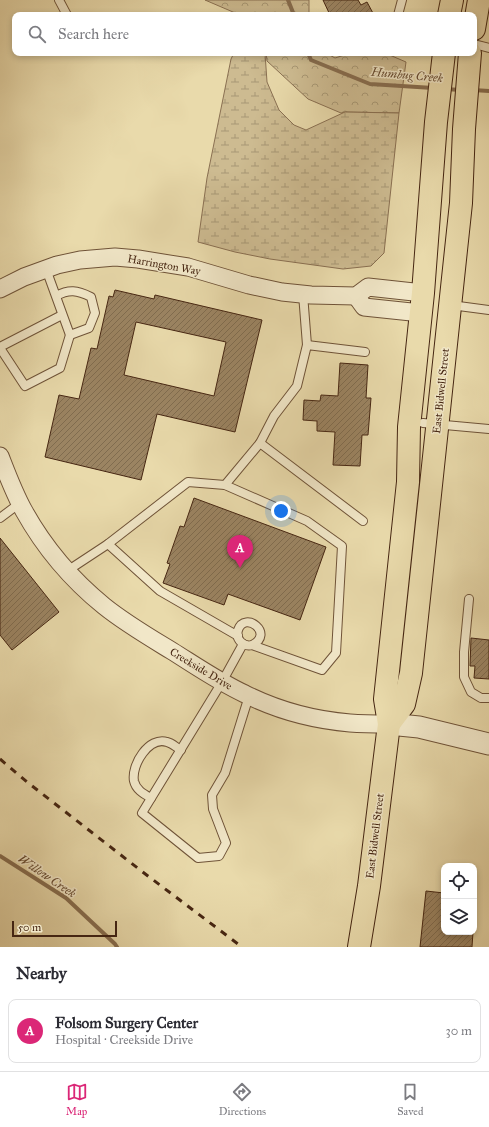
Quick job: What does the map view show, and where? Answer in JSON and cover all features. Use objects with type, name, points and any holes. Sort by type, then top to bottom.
[{"type":"main road","points":[[450,12],[452,0]]},
{"type":"main road","points":[[477,12],[479,0]]},
{"type":"main road","name":"East Bidwell Street","points":[[359,947],[369,886],[389,724],[385,699],[408,482],[410,427],[422,303],[437,114],[444,56]]},
{"type":"main road","name":"East Bidwell Street","points":[[389,724],[404,704],[411,673],[433,468],[422,432],[430,424],[450,305],[461,203],[464,129],[471,56]]},
{"type":"main road","points":[[437,114],[444,151],[447,185],[438,280],[439,295],[442,301],[450,305]]},
{"type":"main road","points":[[422,303],[431,319],[432,327],[430,424]]},
{"type":"street","name":"Harrington Way","points":[[0,289],[24,277],[46,269],[80,260],[103,257],[138,259],[188,267],[249,285],[282,292],[356,296],[368,287],[422,303]]},
{"type":"street","name":"Creekside Drive","points":[[0,456],[20,503],[56,559],[78,583],[103,606],[121,619],[222,682],[249,696],[277,707],[309,716],[350,723],[389,724],[419,727],[489,744]]},
{"type":"lane","points":[[59,0],[65,12]]},
{"type":"lane","points":[[396,0],[400,8]]},
{"type":"lane","points":[[477,51],[489,48]]},
{"type":"lane","points":[[46,269],[70,335],[60,368],[25,386],[0,348],[62,315]]},
{"type":"lane","points":[[56,296],[66,291],[81,292],[91,297],[95,313],[89,328],[70,335]]},
{"type":"lane","points":[[225,485],[260,443],[274,416],[298,386],[307,345],[303,294]]},
{"type":"lane","points":[[450,305],[489,310]]},
{"type":"lane","points":[[307,345],[365,352]]},
{"type":"lane","points":[[430,424],[489,428]]},
{"type":"lane","points":[[260,443],[363,521]]},
{"type":"lane","points":[[67,571],[108,544],[188,482],[225,485],[307,521],[342,546],[336,653],[322,670],[252,645],[249,646],[244,644],[239,640],[239,629],[241,626],[248,623],[256,624],[261,634],[259,641],[252,645]]},
{"type":"lane","points":[[0,518],[20,503]]},
{"type":"lane","points":[[108,544],[160,591],[238,636]]},
{"type":"lane","points":[[469,599],[464,652],[464,676],[471,692],[481,698],[489,698]]},
{"type":"lane","points":[[244,644],[142,813],[198,858],[220,856],[226,843],[213,809],[212,795],[224,773],[249,696]]},
{"type":"lane","points":[[151,798],[139,791],[134,782],[134,773],[139,759],[144,751],[155,742],[167,742],[181,750]]},
{"type":"green space","points":[[205,0],[309,0],[309,12],[233,12]]},
{"type":"green space","points":[[232,56],[265,56],[267,82],[279,110],[294,125],[306,130],[345,112],[399,113],[384,253],[371,266],[343,269],[270,259],[235,252],[198,242],[207,178]]},
{"type":"green space","points":[[266,56],[331,56],[335,58],[341,56],[392,56],[406,62],[399,113],[341,113],[308,99],[267,61]]},
{"type":"building","points":[[323,0],[358,0],[361,5],[367,2],[372,12],[329,12]]},
{"type":"building","points":[[115,290],[154,299],[155,295],[262,320],[235,432],[157,414],[141,480],[45,457],[59,395],[79,399],[91,348],[97,349],[109,296],[113,297]],"holes":[[[136,322],[226,342],[214,396],[124,375]]]},
{"type":"building","points":[[340,363],[368,365],[366,398],[371,398],[368,435],[362,435],[360,466],[333,465],[335,432],[317,431],[317,421],[303,420],[304,400],[320,401],[321,395],[338,396]]},
{"type":"building","points":[[194,498],[326,547],[300,620],[228,594],[224,605],[163,583],[170,564],[167,563],[180,526],[184,527]]},
{"type":"building","points":[[0,538],[59,612],[12,650],[0,635]]},
{"type":"building","points":[[471,638],[489,640],[489,679],[474,678],[475,666],[470,666]]},
{"type":"building","points":[[426,891],[441,893],[441,935],[473,935],[472,947],[420,947]]},
{"type":"waterway","name":"Humbug Creek","points":[[288,0],[293,12]]},
{"type":"waterway","name":"Humbug Creek","points":[[309,56],[311,60],[370,84],[433,88]]},
{"type":"waterway","name":"Humbug Creek","points":[[445,89],[461,90]]},
{"type":"waterway","name":"Humbug Creek","points":[[473,90],[489,91]]},
{"type":"waterway","name":"Willow Creek","points":[[0,856],[66,898],[117,947]]},
{"type":"railway","points":[[0,759],[27,782],[144,873],[242,947]]},
{"type":"place","name":"Folsom Surgery Center","points":[[240,568]]}]
